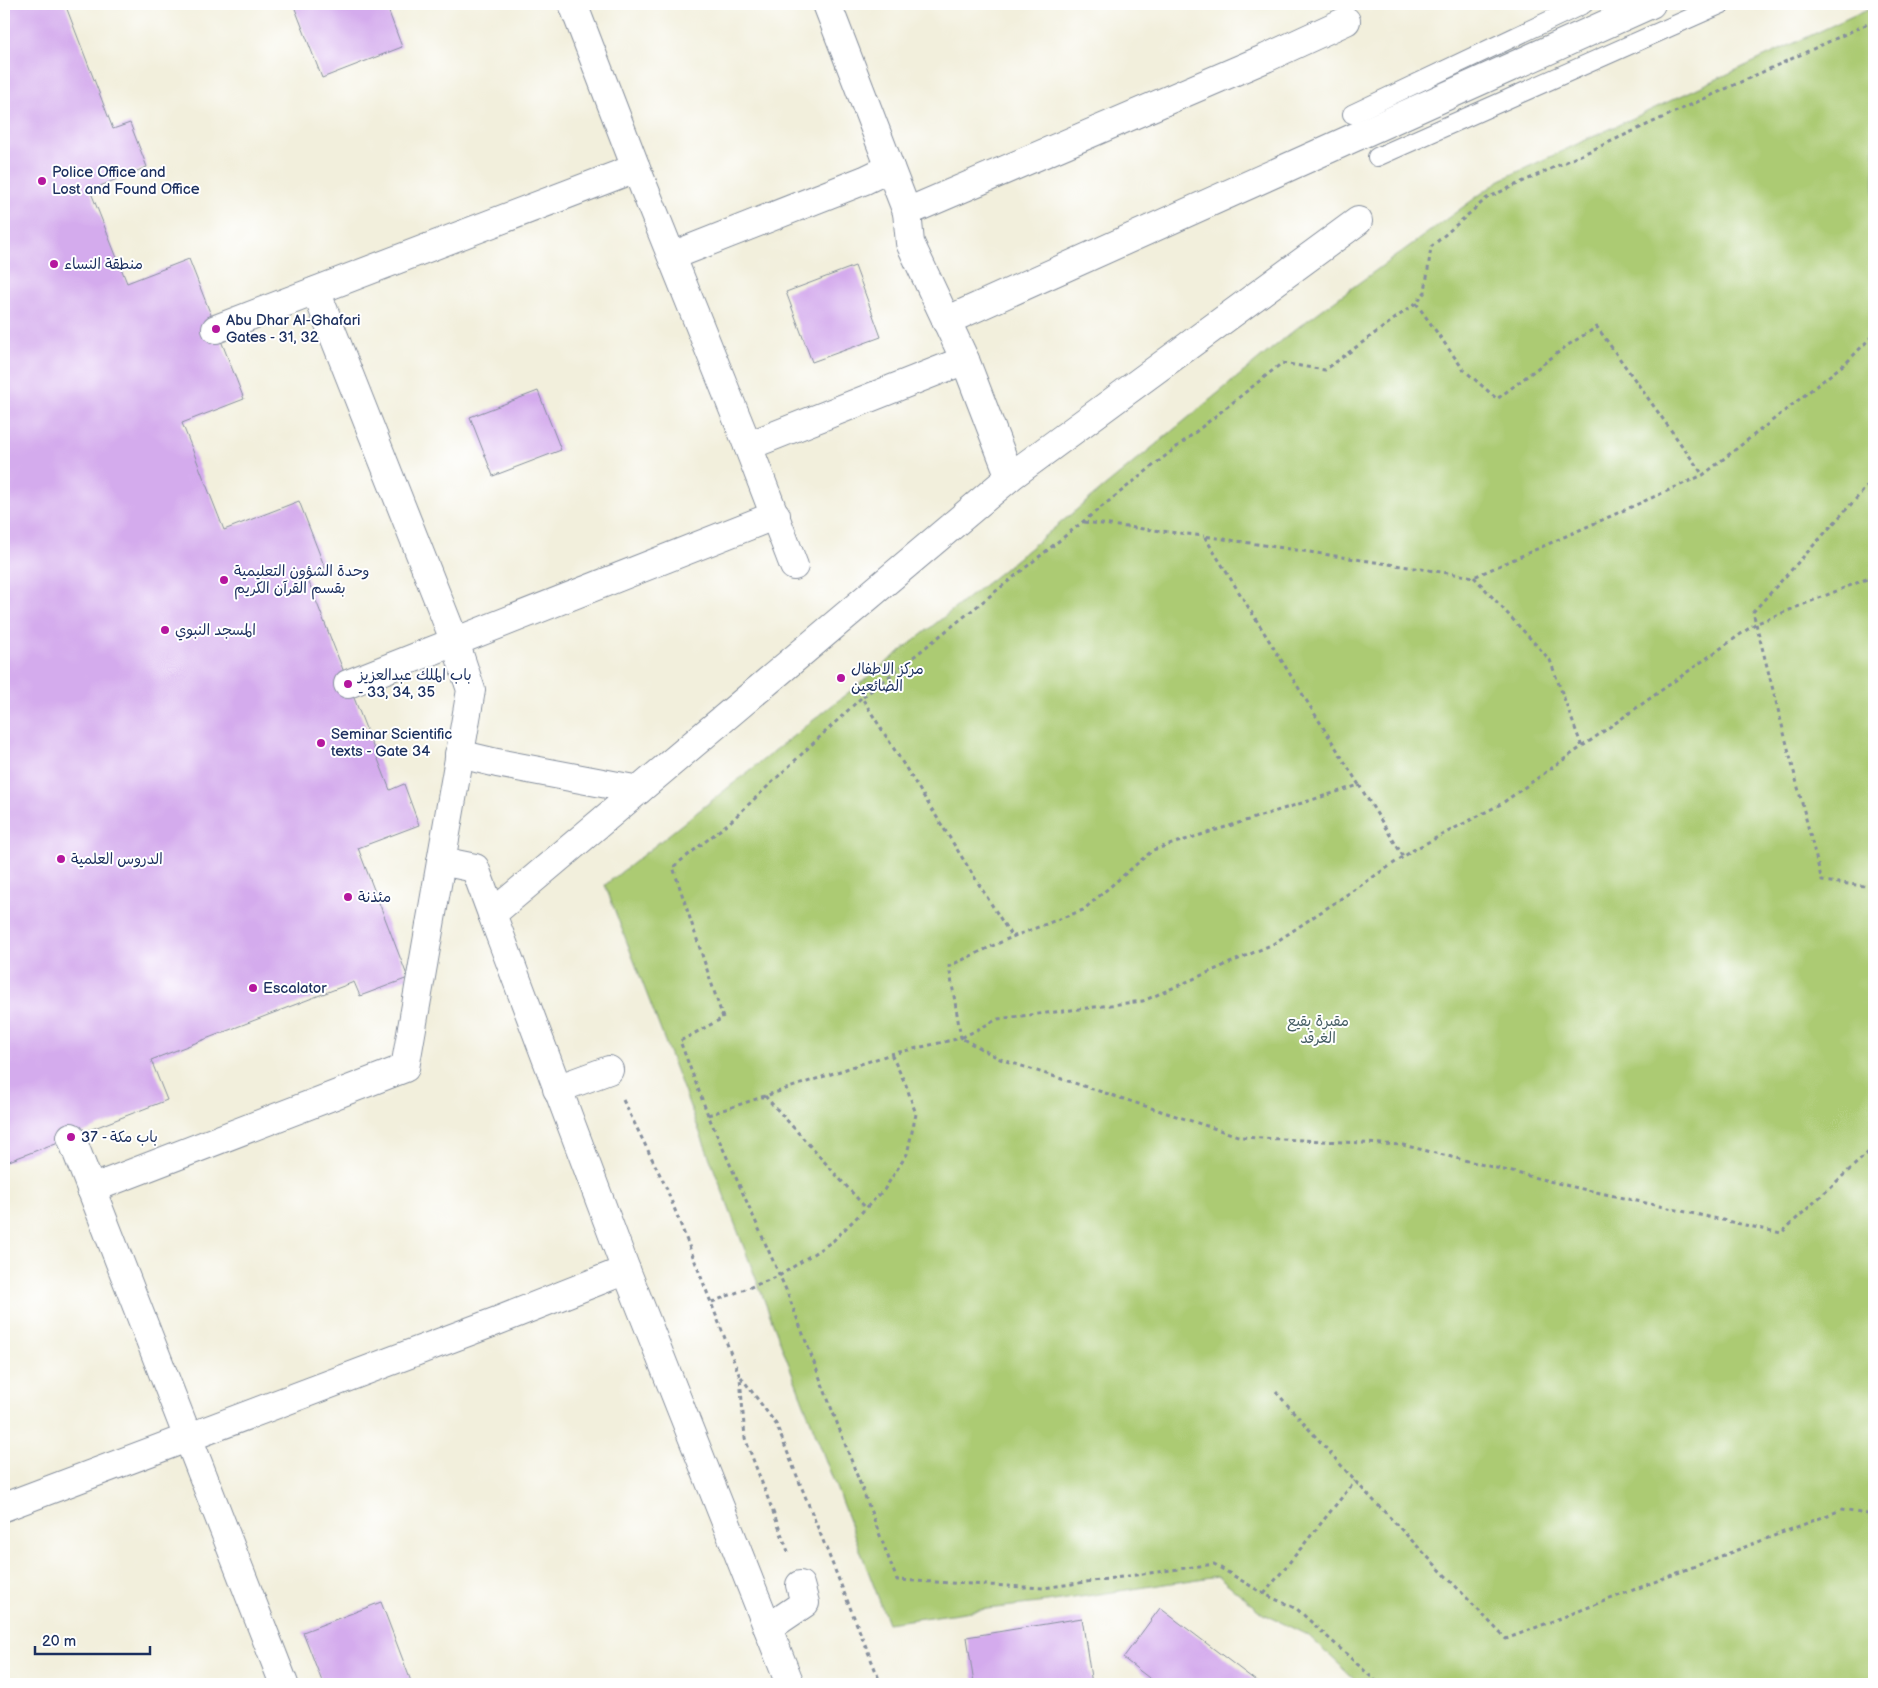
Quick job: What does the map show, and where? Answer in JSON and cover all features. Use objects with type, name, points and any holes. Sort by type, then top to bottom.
[{"type":"street","points":[[573,4],[636,168],[776,516],[794,566]]},
{"type":"street","points":[[827,4],[907,212],[910,243],[964,360],[1010,477]]},
{"type":"street","points":[[946,320],[1651,4]]},
{"type":"street","points":[[907,212],[1257,62],[1346,21]]},
{"type":"street","points":[[216,329],[636,168]]},
{"type":"street","points":[[672,256],[865,180],[890,168]]},
{"type":"street","points":[[492,914],[1010,477],[1358,220]]},
{"type":"street","points":[[92,1189],[405,1068],[471,690],[454,642],[316,291]]},
{"type":"street","points":[[748,446],[964,360]]},
{"type":"street","points":[[348,684],[776,516]]},
{"type":"street","points":[[460,754],[497,763],[639,790]]},
{"type":"street","points":[[441,861],[475,868],[626,1270],[790,1684]]},
{"type":"street","points":[[557,1089],[609,1070]]},
{"type":"street","points":[[71,1136],[284,1684]]},
{"type":"street","points":[[4,1507],[497,1321],[626,1270]]},
{"type":"street","points":[[768,1628],[805,1603],[800,1585]]},
{"type":"lane","points":[[1352,114],[1584,4]]},
{"type":"lane","points":[[1377,157],[1722,4]]},
{"type":"path","points":[[1379,1684],[1297,1609],[1264,1594],[1214,1564],[1043,1588],[897,1580],[779,1276],[708,1115],[680,1041],[723,1018],[673,867],[730,822],[862,698],[1282,363],[1325,370],[1416,303],[1425,292],[1431,247],[1486,198],[1874,21]]},
{"type":"path","points":[[1416,303],[1463,369],[1497,399],[1568,345],[1596,327],[1703,475]]},
{"type":"path","points":[[1083,522],[1204,536],[1474,577],[1703,475],[1848,361],[1874,334]]},
{"type":"path","points":[[1874,479],[1753,612],[1822,881],[1874,887]]},
{"type":"path","points":[[1204,536],[1403,856]]},
{"type":"path","points":[[708,1115],[891,1054],[962,1038],[998,1019],[1143,1001],[1273,944],[1403,856],[1501,804],[1756,624],[1874,576]]},
{"type":"path","points":[[1474,577],[1550,660],[1582,747]]},
{"type":"path","points":[[862,698],[1012,937]]},
{"type":"path","points":[[962,1038],[949,966],[1012,937],[1083,910],[1153,850],[1359,785]]},
{"type":"path","points":[[962,1038],[1000,1059],[1241,1137],[1403,1145],[1569,1186],[1781,1233],[1874,1147]]},
{"type":"path","points":[[712,1302],[779,1276],[833,1241],[884,1190],[907,1154],[916,1114],[906,1085],[891,1054]]},
{"type":"path","points":[[609,1070],[666,1188],[740,1377],[745,1438],[800,1585]]},
{"type":"path","points":[[765,1096],[866,1208]]},
{"type":"path","points":[[740,1377],[776,1424],[880,1684]]},
{"type":"path","points":[[1276,1392],[1355,1481],[1506,1639],[1841,1510],[1874,1515]]},
{"type":"path","points":[[1264,1594],[1355,1481]]},
{"type":"green space","name":"مقبرة بقيع الغرقد","points":[[1874,6],[1874,1684],[1360,1684],[1309,1636],[1264,1614],[1218,1576],[1047,1602],[888,1623],[605,885],[1007,567],[1297,328],[1500,180]]},
{"type":"building","name":"المسجد النبوي","points":[[4,4],[65,4],[113,129],[130,123],[147,167],[90,190],[127,283],[189,259],[244,399],[182,423],[224,530],[299,501],[325,568],[306,575],[390,790],[404,784],[419,825],[358,848],[408,978],[360,996],[354,982],[151,1060],[167,1100],[4,1163]]},
{"type":"building","points":[[299,4],[386,4],[402,47],[322,78],[294,6]]},
{"type":"building","points":[[855,266],[881,337],[812,362],[786,292]]},
{"type":"building","points":[[538,391],[561,450],[493,476],[470,417]]},
{"type":"building","points":[[381,1602],[412,1684],[323,1684],[303,1632]]},
{"type":"building","points":[[1160,1608],[1260,1684],[1157,1684],[1123,1658]]},
{"type":"building","points":[[1082,1618],[1092,1684],[974,1684],[967,1637]]},
{"type":"place","name":"Police Office and Lost and Found Office","points":[[42,181]]},
{"type":"place","name":"منطقة النساء","points":[[54,264]]},
{"type":"place","name":"Abu Dhar Al-Ghafari Gates - 31, 32","points":[[216,329]]},
{"type":"place","name":"وحدة الشؤون التعليمية بقسم القرآن الكريم","points":[[224,580]]},
{"type":"place","name":"المسجد النبوي","points":[[165,630]]},
{"type":"place","name":"مركز الاطفال الضائعين","points":[[841,678]]},
{"type":"place","name":"باب الملك عبدالعزيز - 33, 34, 35","points":[[348,684]]},
{"type":"place","name":"Seminar Scientific texts - Gate 34","points":[[321,743]]},
{"type":"place","name":"الدروس العلمية","points":[[61,859]]},
{"type":"place","name":"مئذنة","points":[[348,897]]},
{"type":"place","name":"Escalator","points":[[253,988]]},
{"type":"place","name":"باب مكة - 37","points":[[71,1137]]}]
